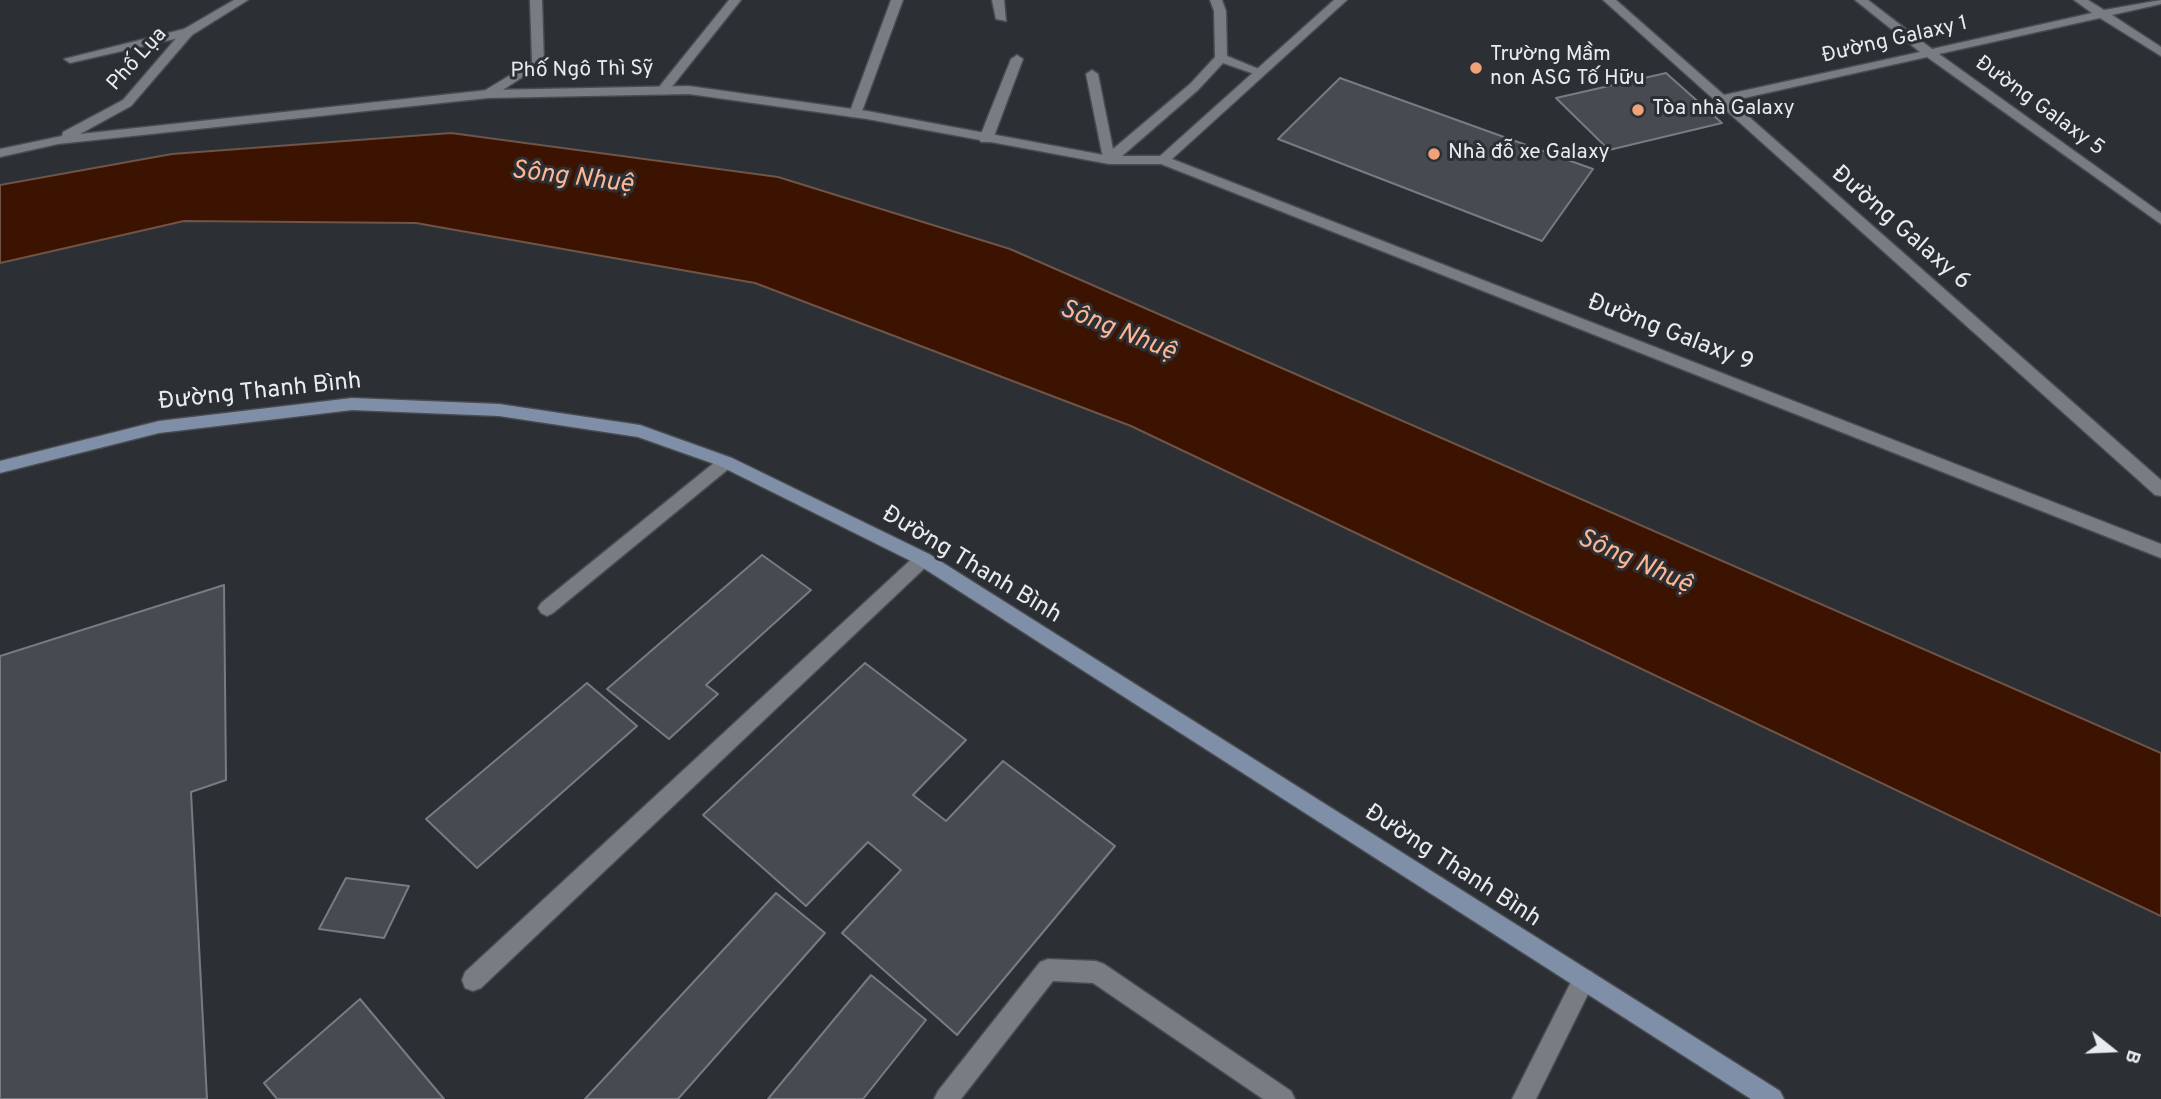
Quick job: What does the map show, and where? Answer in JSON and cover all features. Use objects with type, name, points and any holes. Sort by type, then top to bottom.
[{"type":"street","name":"Phố Lụa","points":[[58,140],[127,103],[188,32],[242,0]]},
{"type":"street","points":[[488,94],[538,64],[536,0]]},
{"type":"street","points":[[663,90],[735,0]]},
{"type":"street","points":[[855,114],[897,0]]},
{"type":"street","points":[[998,0],[1002,19]]},
{"type":"street","points":[[1091,74],[1109,160],[1194,87],[1221,58],[1220,11],[1216,0]]},
{"type":"street","points":[[1163,160],[1341,0]]},
{"type":"street","name":"Đường Galaxy 6","points":[[1609,0],[2161,490]]},
{"type":"street","name":"Đường Galaxy 5","points":[[1861,0],[1928,52],[2161,220]]},
{"type":"street","points":[[2080,0],[2161,52]]},
{"type":"street","name":"Đường Galaxy 1","points":[[1720,100],[2161,1]]},
{"type":"street","points":[[70,59],[188,32]]},
{"type":"street","points":[[1221,58],[1260,72]]},
{"type":"street","points":[[986,139],[1017,59]]},
{"type":"street","name":"Phố Ngô Thì Sỹ","points":[[0,153],[58,140],[488,94],[689,90],[855,114],[1109,160],[1163,160]]},
{"type":"street","name":"Đường Galaxy 9","points":[[1163,160],[2161,551]]},
{"type":"street","name":"Đường Thanh Bình","points":[[0,467],[159,427],[352,404],[499,410],[639,431],[726,462],[923,559],[1772,1099]]},
{"type":"street","points":[[547,608],[726,462]]},
{"type":"street","points":[[473,979],[923,559]]},
{"type":"street","points":[[946,1099],[1048,971],[1096,972],[1269,1095]]},
{"type":"street","points":[[1524,1099],[1584,980]]},
{"type":"water","name":"Sông Nhuệ","points":[[451,133],[778,177],[1010,249],[2161,753],[2161,916],[1131,426],[755,283],[416,223],[184,221],[0,263],[0,185],[172,154]]},
{"type":"building","name":"Tòa nhà Galaxy","points":[[1666,73],[1722,123],[1609,150],[1556,98]]},
{"type":"building","name":"Nhà đỗ xe Galaxy","points":[[1340,78],[1593,169],[1542,241],[1278,139]]},
{"type":"building","points":[[762,555],[811,590],[706,685],[718,694],[669,739],[607,689]]},
{"type":"building","points":[[224,585],[226,780],[191,792],[207,1099],[0,1099],[0,656]]},
{"type":"building","points":[[865,663],[966,740],[913,795],[946,821],[1003,761],[1115,846],[957,1035],[842,933],[901,870],[868,842],[806,906],[703,815]]},
{"type":"building","points":[[587,683],[637,726],[477,868],[426,819]]},
{"type":"building","points":[[346,878],[409,886],[384,938],[319,929]]},
{"type":"building","points":[[776,893],[825,933],[678,1099],[585,1099]]},
{"type":"building","points":[[871,975],[926,1020],[863,1099],[768,1099]]},
{"type":"building","points":[[360,999],[444,1099],[277,1099],[264,1083]]},
{"type":"place","name":"Trường Mầm non ASG Tố Hữu","points":[[1476,68]]},
{"type":"place","name":"Tòa nhà Galaxy","points":[[1638,110]]},
{"type":"place","name":"Nhà đỗ xe Galaxy","points":[[1434,154]]}]
